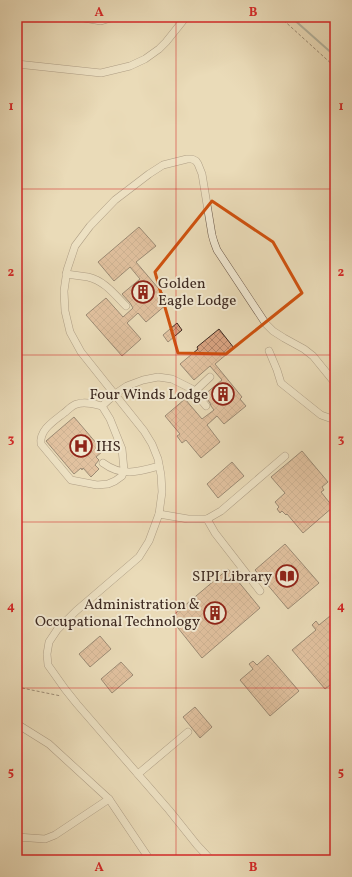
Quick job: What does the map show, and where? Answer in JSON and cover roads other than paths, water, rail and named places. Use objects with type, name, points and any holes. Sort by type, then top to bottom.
[{"type":"street","points":[[78,17],[101,21],[114,17]]},
{"type":"street","points":[[17,64],[100,73],[130,66],[145,59],[159,49],[186,17]]},
{"type":"street","points":[[211,860],[77,704],[48,665],[47,654],[49,642],[57,630],[76,611],[138,557],[149,541],[159,514],[162,492],[158,459],[152,444],[144,431],[81,352],[70,332],[65,311],[64,292],[67,270],[76,246],[90,226],[115,200],[149,174],[164,165],[187,159],[196,161],[202,174],[212,235],[217,250],[266,324],[273,331],[313,356],[335,383]]},
{"type":"street","points":[[66,274],[89,277],[98,281],[107,286],[126,306]]},
{"type":"street","points":[[269,351],[277,370],[280,383],[321,415],[335,420]]},
{"type":"street","points":[[102,406],[115,394],[127,386],[143,380],[158,377],[172,379],[192,389],[206,406]]},
{"type":"street","points":[[194,392],[210,377]]},
{"type":"street","points":[[83,402],[102,406],[110,419],[122,449],[124,459],[122,476],[108,484],[97,485],[71,480],[41,444],[40,440],[42,434],[47,427],[75,404],[83,402]]},
{"type":"street","points":[[159,514],[188,519],[208,519],[222,511],[285,456]]},
{"type":"street","points":[[103,463],[123,472],[131,473],[159,466]]},
{"type":"street","points":[[208,519],[215,533],[260,591]]},
{"type":"street","points":[[17,724],[49,744],[109,799],[150,860]]},
{"type":"street","points":[[138,774],[188,732]]},
{"type":"street","points":[[17,837],[45,839],[55,835],[109,799]]},
{"type":"waterway","points":[[291,17],[335,56]]},
{"type":"place","name":"Golden Eagle Lodge","points":[[143,292]]},
{"type":"place","name":"Four Winds Lodge","points":[[223,394]]},
{"type":"place","name":"IHS","points":[[81,446]]},
{"type":"place","name":"SIPI Library","points":[[287,576]]},
{"type":"place","name":"Administration & Occupational Technology","points":[[215,613]]}]
